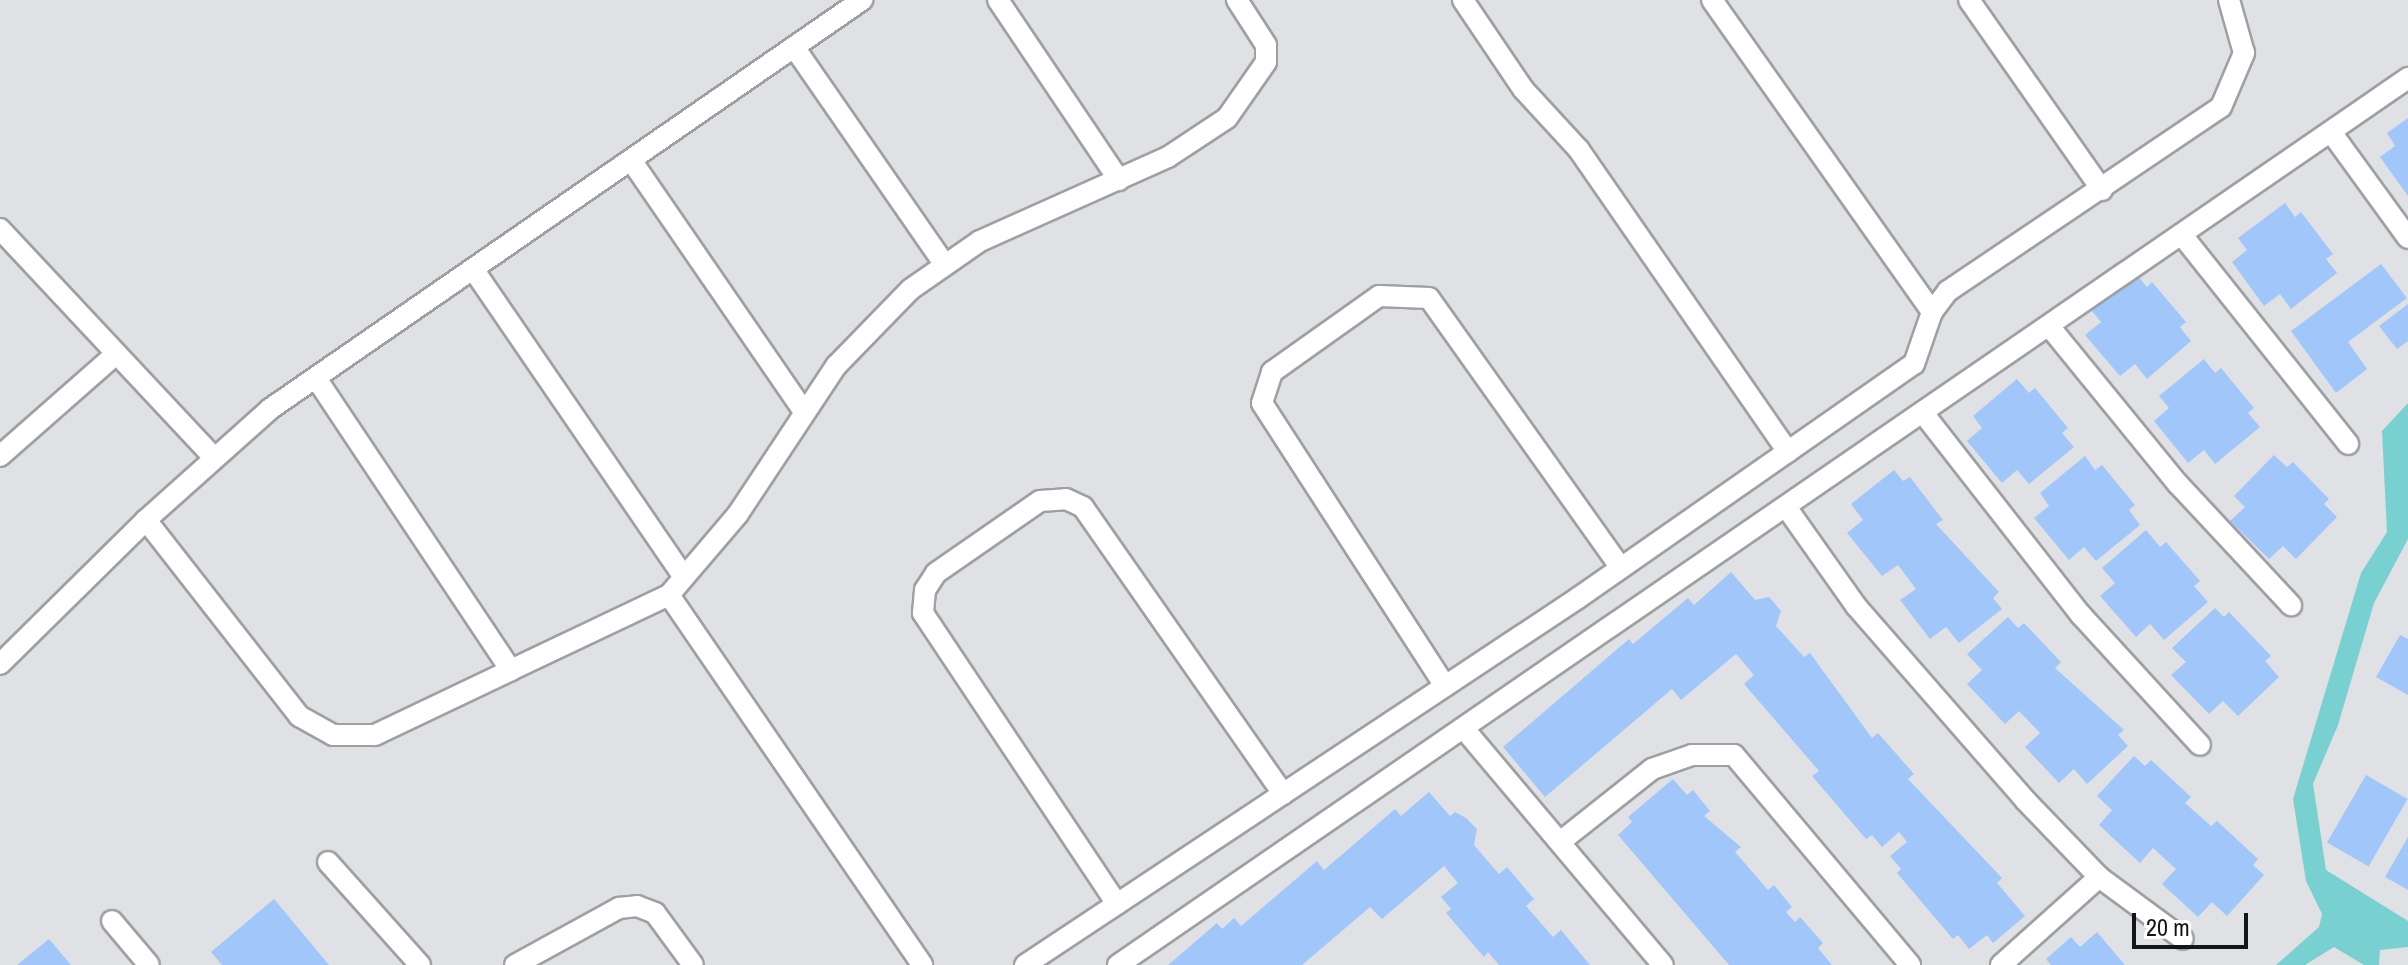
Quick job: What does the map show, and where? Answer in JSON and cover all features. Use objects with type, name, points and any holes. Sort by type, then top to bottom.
[{"type":"lane","points":[[0,664],[146,520],[214,458],[316,378],[862,0]]},
{"type":"lane","points":[[998,0],[1119,180]]},
{"type":"lane","points":[[146,520],[299,716],[324,731],[375,735],[669,595],[738,514],[803,410],[879,318],[944,264],[980,241],[1168,157],[1227,118],[1262,73],[1266,45],[1237,0]]},
{"type":"lane","points":[[1463,0],[1523,89],[1579,150],[1788,452]]},
{"type":"lane","points":[[1712,0],[1932,312]]},
{"type":"lane","points":[[1969,0],[2102,190]]},
{"type":"lane","points":[[1025,965],[1621,568],[1914,364],[1932,312],[1948,291],[2209,118],[2231,94],[2244,53],[2229,0]]},
{"type":"lane","points":[[794,47],[944,264]]},
{"type":"lane","points":[[1118,965],[1465,730],[2408,78]]},
{"type":"lane","points":[[2331,132],[2408,238]]},
{"type":"lane","points":[[631,160],[803,410]]},
{"type":"lane","points":[[0,229],[214,458]]},
{"type":"lane","points":[[2182,235],[2348,444]]},
{"type":"lane","points":[[473,269],[684,577]]},
{"type":"lane","points":[[1445,686],[1262,403],[1272,372],[1379,296],[1429,298],[1621,568]]},
{"type":"lane","points":[[2049,326],[2178,484],[2291,605]]},
{"type":"lane","points":[[0,456],[116,354]]},
{"type":"lane","points":[[316,378],[511,670]]},
{"type":"lane","points":[[1923,413],[2081,615],[2200,745]]},
{"type":"lane","points":[[1117,904],[923,613],[925,590],[936,573],[1040,501],[1066,499],[1083,507],[1283,794]]},
{"type":"lane","points":[[1786,507],[1856,606],[1953,721],[2099,877],[2183,939]]},
{"type":"lane","points":[[669,595],[922,965]]},
{"type":"lane","points":[[1465,730],[1663,965]]},
{"type":"lane","points":[[1560,842],[1652,769],[1692,755],[1734,755],[1910,965]]},
{"type":"lane","points":[[328,862],[420,965]]},
{"type":"lane","points":[[2001,965],[2099,877]]},
{"type":"lane","points":[[515,965],[619,908],[637,906],[655,913],[693,965]]},
{"type":"lane","points":[[112,921],[149,965]]},
{"type":"water","points":[[2408,403],[2408,539],[2374,603],[2338,725],[2313,784],[2326,870],[2408,921],[2408,947],[2380,950],[2379,965],[2364,965],[2334,947],[2305,965],[2276,965],[2319,927],[2322,914],[2306,881],[2293,799],[2361,573],[2387,532],[2382,431]]},
{"type":"building","points":[[2408,118],[2408,196],[2380,157],[2395,146],[2387,133]]},
{"type":"building","points":[[2285,203],[2295,217],[2301,212],[2333,254],[2326,259],[2337,273],[2291,309],[2280,294],[2264,306],[2232,262],[2247,250],[2238,238]]},
{"type":"building","points":[[2381,264],[2407,298],[2348,342],[2367,369],[2336,393],[2291,331]]},
{"type":"building","points":[[2135,273],[2147,287],[2152,282],[2186,322],[2180,327],[2191,341],[2147,379],[2135,364],[2120,376],[2085,335],[2101,322],[2091,310]]},
{"type":"building","points":[[2408,304],[2408,341],[2397,349],[2379,326]]},
{"type":"building","points":[[2204,359],[2215,373],[2221,368],[2254,408],[2248,413],[2260,427],[2215,464],[2204,450],[2188,463],[2154,421],[2169,408],[2159,396]]},
{"type":"building","points":[[2017,379],[2029,393],[2035,388],[2068,428],[2062,433],[2074,447],[2029,484],[2017,470],[2002,483],[1967,441],[1982,428],[1973,416]]},
{"type":"building","points":[[2274,455],[2287,467],[2293,462],[2329,499],[2324,504],[2337,517],[2296,559],[2283,546],[2269,559],[2230,521],[2245,507],[2234,496]]},
{"type":"building","points":[[2085,456],[2095,470],[2102,465],[2135,505],[2129,510],[2140,525],[2096,561],[2084,547],[2069,560],[2034,518],[2049,506],[2040,493]]},
{"type":"building","points":[[1894,470],[1903,481],[1910,477],[1943,520],[1936,524],[1999,592],[1993,598],[2002,609],[1959,643],[1946,627],[1930,639],[1900,600],[1916,589],[1898,565],[1882,576],[1847,533],[1863,520],[1851,504]]},
{"type":"building","points":[[2146,530],[2160,547],[2166,542],[2200,581],[2194,586],[2208,602],[2164,640],[2150,624],[2136,637],[2100,596],[2115,583],[2102,568]]},
{"type":"building","points":[[1731,572],[1755,600],[1769,597],[1781,611],[1776,626],[1804,657],[1810,653],[1872,738],[1878,733],[1914,774],[1908,779],[2002,878],[1997,883],[2025,916],[1993,943],[1987,935],[1969,949],[1958,935],[1953,939],[1897,873],[1901,869],[1890,856],[1907,842],[1899,832],[1882,847],[1872,835],[1866,839],[1812,776],[1819,771],[1744,684],[1754,675],[1736,654],[1681,700],[1672,689],[1545,797],[1503,747],[1629,639],[1633,644],[1688,598],[1694,605]]},
{"type":"building","points":[[2215,608],[2224,617],[2229,612],[2271,656],[2265,661],[2279,677],[2238,716],[2223,701],[2209,714],[2171,675],[2186,662],[2172,648]]},
{"type":"building","points":[[2008,617],[2018,628],[2024,623],[2061,662],[2055,668],[2124,730],[2118,735],[2128,746],[2087,784],[2074,769],[2059,783],[2025,747],[2040,733],[2019,711],[2005,724],[1967,684],[1982,670],[1967,654]]},
{"type":"building","points":[[2400,635],[2408,639],[2408,695],[2376,677]]},
{"type":"building","points":[[2134,756],[2145,766],[2151,760],[2191,797],[2185,803],[2211,826],[2217,821],[2258,859],[2253,865],[2264,875],[2227,916],[2212,902],[2198,917],[2162,884],[2176,869],[2153,848],[2140,863],[2099,825],[2112,810],[2097,796]]},
{"type":"building","points":[[2366,775],[2408,799],[2369,867],[2327,843]]},
{"type":"building","points":[[1673,779],[1687,795],[1693,790],[1710,811],[1704,816],[1741,847],[1735,852],[1768,890],[1774,885],[1792,907],[1786,912],[1795,922],[1800,917],[1823,943],[1818,948],[1832,965],[1729,965],[1618,835],[1632,822],[1628,817]]},
{"type":"building","points":[[1429,792],[1450,816],[1455,812],[1477,829],[1474,845],[1499,874],[1507,867],[1534,899],[1526,906],[1553,937],[1561,930],[1590,965],[1499,965],[1488,952],[1484,957],[1446,913],[1451,909],[1441,897],[1458,883],[1444,866],[1382,919],[1370,907],[1302,965],[1168,965],[1217,923],[1222,929],[1234,918],[1241,926],[1317,861],[1324,870],[1395,809],[1401,816]]},
{"type":"building","points":[[2408,837],[2408,890],[2385,877]]},
{"type":"building","points":[[274,899],[329,965],[222,965],[211,952]]},
{"type":"building","points":[[2097,932],[2125,965],[2051,965],[2046,959],[2071,937],[2080,947]]},
{"type":"building","points":[[49,939],[71,965],[17,965]]}]
